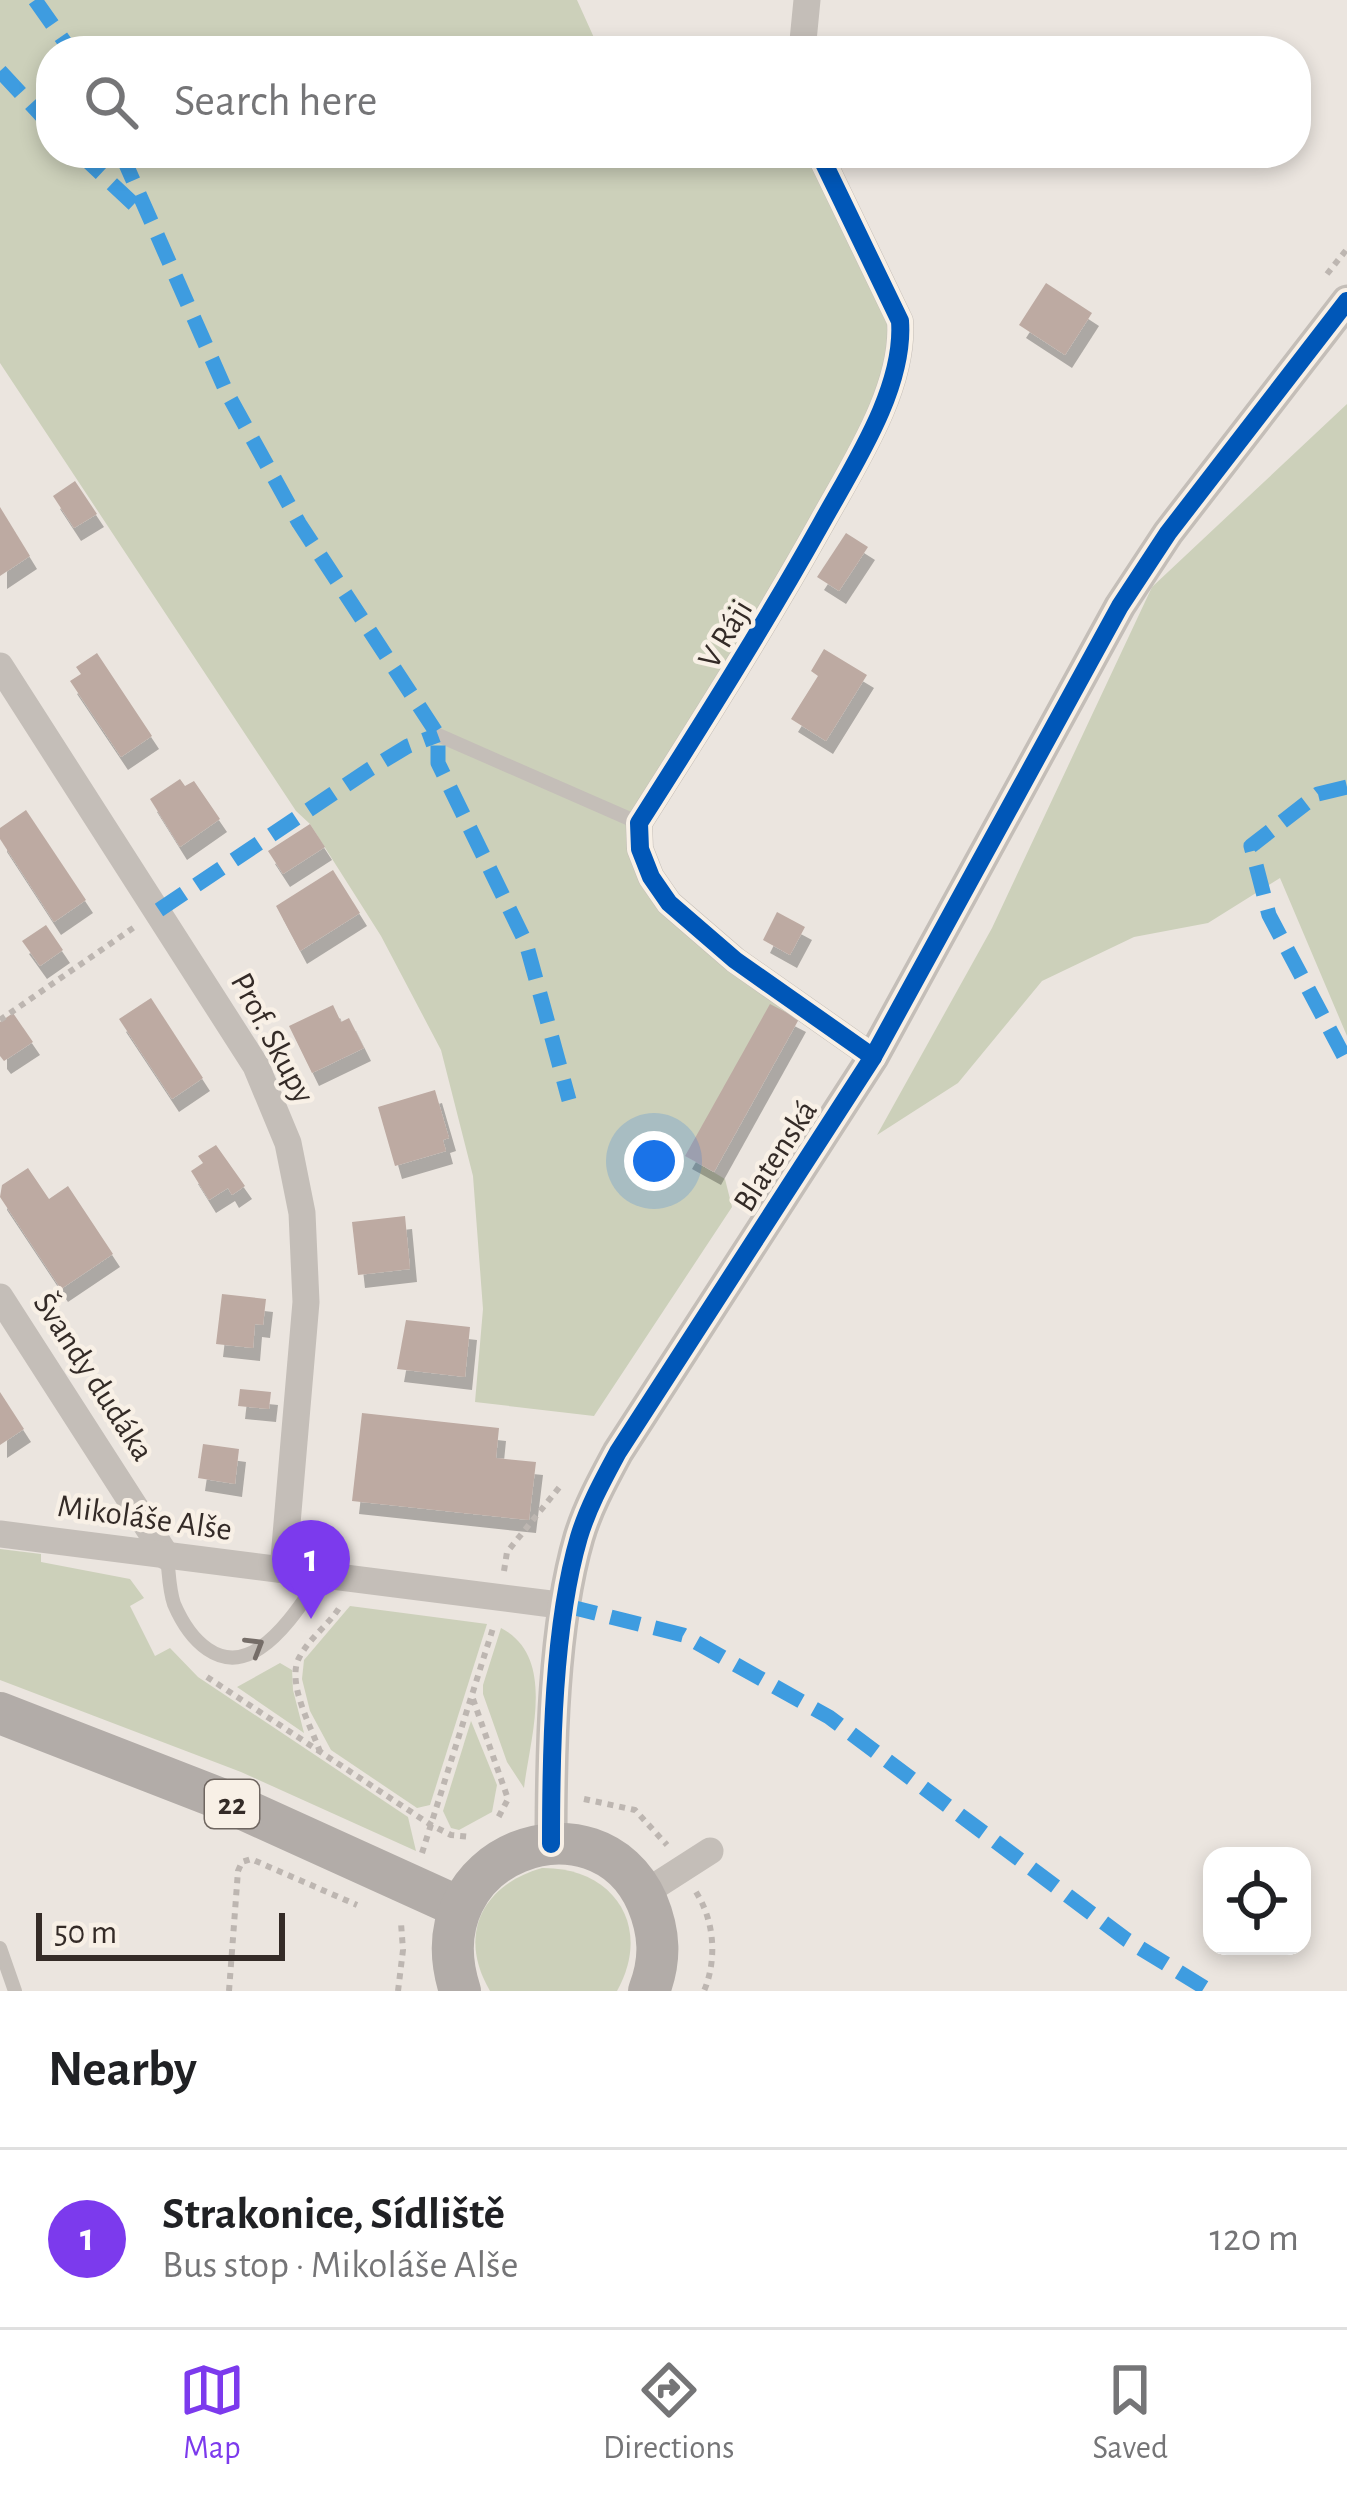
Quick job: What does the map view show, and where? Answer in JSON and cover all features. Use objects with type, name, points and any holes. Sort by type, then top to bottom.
[{"type":"main road","name":"22","points":[[0,1712],[221,1799],[459,1907]]},
{"type":"main road","points":[[460,1991],[452,1966],[451,1936],[459,1907],[474,1882],[496,1862],[522,1849],[551,1844],[604,1857],[643,1894],[659,1946],[649,1991]]},
{"type":"street","points":[[803,36],[807,0]]},
{"type":"street","name":"V Ráji","points":[[639,823],[754,644],[865,444],[896,369],[902,341],[900,321],[826,168]]},
{"type":"street","name":"Blatenská","points":[[551,1844],[556,1681],[578,1540],[595,1494],[873,1058],[1120,606],[1168,533],[1347,301]]},
{"type":"street","name":"Prof. Skupy","points":[[0,667],[256,1066],[287,1143],[302,1213],[306,1302],[283,1570]]},
{"type":"street","points":[[639,823],[640,849],[669,903],[735,960],[873,1058]]},
{"type":"street","name":"Švandy dudáka","points":[[0,1297],[166,1557]]},
{"type":"street","name":"Mikoláše Alše","points":[[0,1534],[567,1606]]},
{"type":"street","points":[[643,1894],[710,1851]]},
{"type":"lane","points":[[438,735],[639,823]]},
{"type":"lane","points":[[166,1557],[172,1600],[193,1638],[221,1657],[256,1651],[321,1576]]},
{"type":"lane","points":[[0,1948],[15,1991]]},
{"type":"path","points":[[0,1020],[159,910]]},
{"type":"path","points":[[320,1752],[298,1688],[298,1659],[338,1612],[353,1580]]},
{"type":"path","points":[[202,1672],[431,1825],[470,1838],[502,1815],[508,1798],[472,1695]]},
{"type":"path","points":[[229,1991],[242,1862],[251,1859],[358,1906]]},
{"type":"green space","points":[[0,0],[577,0],[593,36],[36,36],[36,168],[812,168],[898,294],[896,384],[648,796],[646,889],[799,1019],[686,1156],[725,1179],[732,1207],[594,1416],[475,1402],[483,1309],[473,1176],[441,1050],[381,936],[310,824],[296,811],[0,363]]},
{"type":"green space","points":[[1347,404],[1347,1036],[1280,878],[1208,923],[1134,937],[1042,981],[958,1083],[877,1135],[992,928],[1152,587]]},
{"type":"green space","points":[[0,1549],[41,1554],[41,1562],[130,1579],[144,1598],[130,1606],[155,1656],[170,1648],[198,1677],[408,1817],[416,1851],[241,1772],[0,1680]]},
{"type":"green space","points":[[350,1606],[487,1624],[430,1805],[417,1808],[331,1750],[310,1711],[302,1679],[304,1660]]},
{"type":"green space","points":[[501,1628],[518,1641],[534,1678],[534,1723],[524,1788],[507,1762],[483,1694]]},
{"type":"green space","points":[[280,1663],[292,1670],[304,1733],[237,1687]]},
{"type":"green space","points":[[471,1721],[497,1785],[492,1812],[459,1830],[451,1828],[443,1811]]},
{"type":"green space","points":[[542,1868],[589,1878],[620,1905],[631,1945],[617,1991],[490,1991],[476,1951],[481,1915],[504,1887]]},
{"type":"building","points":[[1046,283],[1092,313],[1065,355],[1019,325]]},
{"type":"building","points":[[75,481],[97,514],[74,528],[53,496]]},
{"type":"building","points":[[0,507],[30,556],[0,576]]},
{"type":"building","points":[[846,533],[868,547],[839,591],[817,577]]},
{"type":"building","points":[[824,649],[867,675],[826,741],[791,719],[818,676],[811,671]]},
{"type":"building","points":[[97,653],[152,736],[121,757],[70,681],[81,674],[76,667]]},
{"type":"building","points":[[180,779],[185,786],[194,781],[220,819],[180,847],[150,799]]},
{"type":"building","points":[[26,810],[86,900],[54,922],[0,839],[0,828]]},
{"type":"building","points":[[310,824],[325,847],[283,874],[268,851]]},
{"type":"building","points":[[333,870],[360,913],[300,951],[276,906]]},
{"type":"building","points":[[777,912],[805,927],[790,955],[763,940]]},
{"type":"building","points":[[46,925],[63,950],[40,966],[22,941]]},
{"type":"building","points":[[151,998],[203,1078],[172,1099],[119,1019]]},
{"type":"building","points":[[770,1004],[799,1019],[714,1172],[685,1156]]},
{"type":"building","points":[[333,1005],[341,1022],[349,1018],[364,1048],[312,1073],[289,1026]]},
{"type":"building","points":[[13,1013],[33,1042],[4,1061],[0,1022]]},
{"type":"building","points":[[435,1090],[449,1138],[443,1140],[446,1151],[395,1166],[378,1107]]},
{"type":"building","points":[[216,1145],[245,1186],[232,1195],[228,1188],[209,1200],[191,1171],[203,1163],[198,1156]]},
{"type":"building","points":[[28,1168],[49,1199],[68,1186],[113,1254],[61,1289],[0,1197],[2,1185]]},
{"type":"building","points":[[405,1216],[410,1269],[358,1275],[352,1222]]},
{"type":"building","points":[[222,1294],[266,1299],[263,1325],[255,1324],[253,1348],[216,1344]]},
{"type":"building","points":[[406,1320],[470,1327],[465,1377],[397,1369]]},
{"type":"building","points":[[240,1389],[271,1392],[269,1409],[238,1406]]},
{"type":"building","points":[[0,1392],[24,1429],[0,1445]]},
{"type":"building","points":[[362,1413],[499,1428],[496,1458],[536,1462],[529,1520],[352,1501]]},
{"type":"building","points":[[203,1444],[239,1449],[235,1484],[198,1478]]},
{"type":"marked path","points":[[35,0],[60,36]]},
{"type":"marked path","points":[[0,71],[36,110]]},
{"type":"marked path","points":[[95,168],[140,210]]},
{"type":"marked path","points":[[128,168],[226,391],[299,523],[438,735],[438,763],[526,943],[569,1100]]},
{"type":"marked path","points":[[159,910],[370,769],[438,735]]},
{"type":"marked path","points":[[1347,787],[1318,794],[1251,846],[1269,915],[1347,1062]]},
{"type":"marked path","points":[[567,1606],[683,1635],[829,1717],[1127,1940],[1210,1991]]},
{"type":"cycle path","points":[[826,168],[900,321],[894,373],[848,477],[639,823],[640,849],[669,903],[735,960],[873,1057]]},
{"type":"cycle path","points":[[551,1844],[553,1729],[564,1609],[579,1537],[601,1483],[873,1057],[1120,606],[1168,533],[1347,301]]},
{"type":"place","name":"Strakonice, Sídliště","points":[[311,1619]]}]
